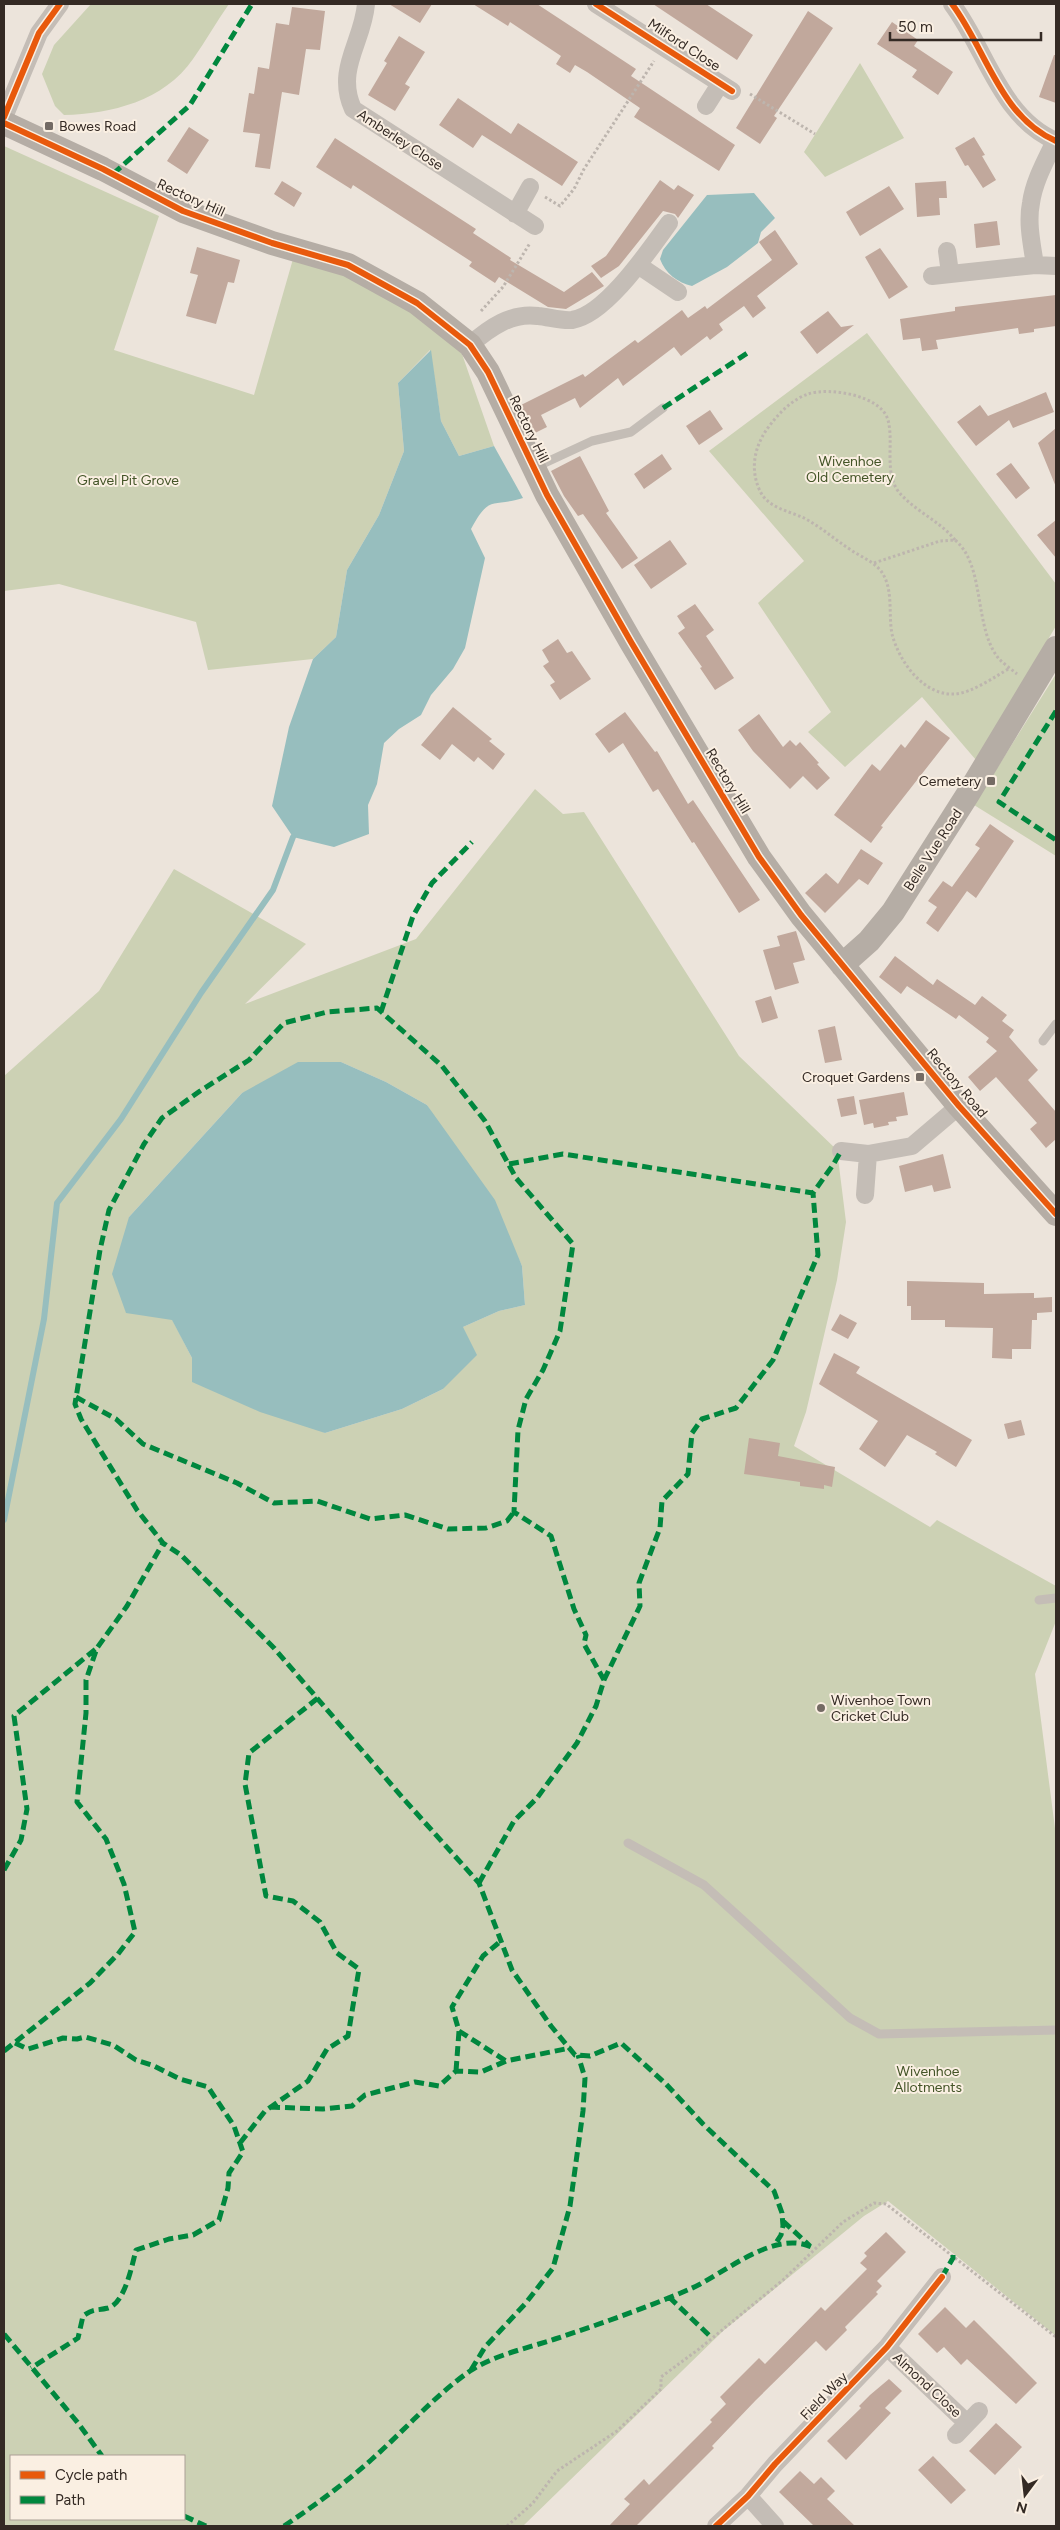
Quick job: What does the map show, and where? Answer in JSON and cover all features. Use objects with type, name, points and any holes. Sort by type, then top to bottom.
[{"type":"street","points":[[4,117],[39,33],[60,4]]},
{"type":"street","name":"Amberley Close","points":[[366,4],[346,83],[348,99],[353,109],[515,214],[533,233]]},
{"type":"street","name":"Milford Close","points":[[596,4],[664,46],[726,88],[706,106]]},
{"type":"street","points":[[952,4],[1004,95],[1041,134],[1056,141],[1038,177],[1030,203],[1030,231],[1035,265]]},
{"type":"street","name":"Rectory Hill","points":[[4,123],[103,169],[183,211],[272,243],[348,266],[417,303],[473,342],[534,468],[631,642],[759,857],[842,965]]},
{"type":"street","points":[[515,214],[530,187]]},
{"type":"street","points":[[473,342],[486,331],[512,318],[525,314],[574,320],[587,314],[616,290],[638,265],[669,223]]},
{"type":"street","points":[[947,251],[950,273]]},
{"type":"street","points":[[638,265],[678,292]]},
{"type":"street","points":[[932,276],[1035,265],[1056,266]]},
{"type":"street","name":"Belle Vue Road","points":[[842,965],[869,941],[893,912],[1035,687],[1056,648]]},
{"type":"street","name":"Rectory Road","points":[[842,965],[959,1106],[1054,1205]]},
{"type":"street","points":[[841,1151],[868,1154],[912,1146],[959,1106]]},
{"type":"street","points":[[865,1196],[868,1154]]},
{"type":"street","name":"Field Way","points":[[716,2526],[748,2496],[775,2464],[887,2347],[942,2277]]},
{"type":"street","name":"Almond Close","points":[[887,2347],[967,2423]]},
{"type":"street","points":[[748,2496],[775,2526]]},
{"type":"lane","points":[[534,468],[592,441],[632,432],[663,408]]},
{"type":"lane","points":[[1043,1042],[1056,1024]]},
{"type":"lane","points":[[1039,1600],[1056,1598]]},
{"type":"lane","points":[[628,1843],[704,1885],[850,2018],[880,2034],[1056,2030]]},
{"type":"path","points":[[530,187],[560,206],[574,188],[584,169],[664,46]]},
{"type":"path","points":[[726,88],[742,88],[815,134]]},
{"type":"path","points":[[473,342],[472,326],[476,316],[504,287],[533,233]]},
{"type":"path","points":[[1010,668],[986,682],[956,694],[938,690],[914,678],[901,659],[892,633],[889,587],[882,572],[874,563],[850,550],[825,530],[774,506],[760,493],[754,471],[756,451],[766,431],[778,415],[808,394],[825,391],[848,393],[875,404],[888,419],[891,467],[897,489],[915,509],[948,532],[969,556],[985,628],[998,658],[1010,668],[1023,681],[1035,687]]},
{"type":"path","points":[[874,563],[940,541],[955,540]]},
{"type":"path","points":[[507,2526],[533,2503],[557,2471],[617,2431],[661,2389],[661,2376],[699,2349],[783,2280],[843,2222],[874,2203],[886,2204],[1056,2337]]},
{"type":"green space","points":[[91,4],[229,4],[193,59],[167,85],[152,95],[118,108],[100,112],[64,115],[55,106],[42,74],[54,45]]},
{"type":"green space","points":[[860,63],[904,138],[825,177],[804,152]]},
{"type":"green space","name":"Gravel Pit Grove","points":[[4,146],[159,216],[114,350],[254,395],[293,259],[359,280],[421,311],[462,354],[494,446],[459,456],[441,421],[430,350],[398,383],[404,451],[379,515],[347,570],[336,637],[313,659],[208,670],[196,622],[59,584],[4,591]]},
{"type":"green space","name":"Wivenhoe Old Cemetery","points":[[867,333],[1056,584],[1056,626],[976,760],[922,697],[845,767],[808,732],[831,712],[758,603],[804,561],[709,451]]},
{"type":"green space","points":[[1056,674],[1056,856],[974,805]]},
{"type":"green space","name":"Wivenhoe Allotments","points":[[535,789],[563,814],[584,812],[739,1056],[837,1150],[846,1222],[837,1280],[806,1412],[794,1446],[930,1527],[937,1520],[1056,1586],[1056,1621],[1035,1674],[1056,1836],[1056,2336],[888,2201],[864,2216],[723,2331],[523,2526],[4,2526],[4,1076],[99,991],[174,869],[306,944],[245,1004],[416,939]],"holes":[[[341,1062],[386,1082],[427,1105],[509,1239],[522,1266],[525,1305],[499,1311],[463,1327],[443,1389],[402,1409],[325,1433],[192,1358],[172,1319],[129,1217],[242,1093]]]},
{"type":"water","points":[[754,193],[775,218],[761,232],[758,243],[727,267],[692,286],[677,280],[669,273],[660,259],[663,250],[707,195]]},
{"type":"water","points":[[431,350],[441,421],[459,456],[494,446],[523,498],[487,506],[471,529],[485,558],[465,648],[453,669],[431,695],[421,715],[399,729],[384,743],[377,784],[368,805],[369,834],[334,847],[293,837],[272,806],[289,727],[313,659],[336,637],[347,570],[379,515],[404,451],[398,383]]},
{"type":"water","points":[[298,1062],[341,1062],[386,1082],[427,1105],[495,1200],[522,1266],[525,1305],[499,1311],[463,1327],[477,1355],[443,1389],[402,1409],[325,1433],[260,1412],[192,1382],[192,1358],[172,1320],[126,1313],[112,1274],[129,1217],[242,1093]]},
{"type":"building","points":[[389,4],[432,4],[420,23]]},
{"type":"building","points":[[473,4],[537,4],[636,69],[631,76],[735,145],[719,171],[634,117],[640,108],[587,72],[575,65],[570,73],[556,64],[561,56],[510,22],[508,26]]},
{"type":"building","points":[[653,4],[706,4],[753,35],[737,60]]},
{"type":"building","points":[[292,7],[325,11],[320,50],[306,49],[299,95],[282,92],[270,169],[255,167],[260,134],[243,132],[249,93],[254,94],[258,67],[269,69],[276,23],[289,25]]},
{"type":"building","points":[[808,11],[833,28],[774,116],[777,118],[760,144],[736,128]]},
{"type":"building","points":[[892,22],[918,40],[914,46],[953,72],[938,95],[912,77],[917,70],[877,44]]},
{"type":"building","points":[[399,36],[425,52],[405,84],[410,87],[395,111],[368,95],[387,63],[384,61]]},
{"type":"building","points":[[1054,55],[1056,55],[1056,103],[1039,97]]},
{"type":"building","points":[[458,98],[511,134],[518,123],[578,162],[562,186],[482,135],[473,148],[439,125]]},
{"type":"building","points":[[189,127],[209,140],[187,174],[167,161]]},
{"type":"building","points":[[974,137],[985,155],[982,156],[996,180],[983,188],[968,165],[965,166],[955,148]]},
{"type":"building","points":[[335,138],[476,229],[473,233],[511,258],[510,260],[564,292],[592,272],[604,286],[566,309],[548,307],[499,277],[495,283],[469,266],[472,262],[353,185],[351,189],[316,167]]},
{"type":"building","points":[[660,180],[674,190],[678,185],[694,195],[678,218],[675,214],[663,211],[619,266],[601,278],[591,266],[606,256]]},
{"type":"building","points":[[282,181],[302,193],[294,207],[274,194]]},
{"type":"building","points":[[946,181],[947,198],[939,198],[940,215],[917,217],[915,183]]},
{"type":"building","points":[[889,186],[904,209],[860,236],[846,212]]},
{"type":"building","points":[[997,221],[1000,245],[976,248],[974,224]]},
{"type":"building","points":[[775,230],[798,264],[757,296],[766,308],[753,318],[744,306],[719,324],[723,330],[710,340],[707,336],[681,356],[674,347],[623,386],[618,378],[580,408],[575,398],[541,415],[547,427],[533,434],[519,406],[583,374],[585,377],[635,340],[638,343],[682,310],[688,318],[705,306],[707,309],[772,260],[759,242]]},
{"type":"building","points":[[197,247],[240,260],[234,283],[228,282],[216,324],[186,316],[198,275],[190,273]]},
{"type":"building","points":[[880,248],[908,287],[889,299],[865,257]]},
{"type":"building","points":[[1056,295],[1056,326],[1034,329],[1034,332],[1019,334],[1018,328],[936,340],[938,349],[922,351],[920,338],[903,340],[900,319],[955,311],[955,307]]},
{"type":"building","points":[[828,311],[841,327],[854,325],[817,354],[800,332]]},
{"type":"building","points":[[1046,392],[1054,412],[1013,428],[1009,420],[976,446],[957,422],[980,405],[988,416]]},
{"type":"building","points":[[710,410],[723,429],[699,445],[686,426]]},
{"type":"building","points":[[1056,428],[1056,487],[1038,443]]},
{"type":"building","points":[[662,454],[672,469],[644,489],[634,474]]},
{"type":"building","points":[[580,456],[609,511],[606,513],[638,558],[622,569],[583,514],[578,516],[564,496],[551,471]]},
{"type":"building","points":[[1011,463],[1030,488],[1016,499],[996,474]]},
{"type":"building","points":[[1056,520],[1056,558],[1037,535]]},
{"type":"building","points":[[670,540],[687,564],[651,589],[634,565]]},
{"type":"building","points":[[695,604],[714,630],[706,636],[734,678],[715,690],[700,668],[702,667],[678,633],[685,628],[677,616]]},
{"type":"building","points":[[558,639],[567,653],[572,651],[591,679],[560,700],[550,685],[555,682],[543,666],[549,662],[542,650]]},
{"type":"building","points":[[453,707],[492,739],[489,741],[505,754],[493,770],[478,757],[474,762],[452,744],[440,760],[421,745]]},
{"type":"building","points":[[625,712],[655,752],[657,751],[688,804],[693,800],[760,900],[739,913],[658,789],[653,792],[623,743],[609,753],[595,734]]},
{"type":"building","points":[[759,714],[783,747],[790,740],[796,746],[800,742],[819,763],[817,764],[830,778],[817,790],[803,776],[790,789],[753,751],[738,730]]},
{"type":"building","points":[[926,720],[950,738],[881,826],[883,827],[871,843],[834,815],[872,764],[880,771],[901,744],[905,748]]},
{"type":"building","points":[[990,824],[1014,841],[976,898],[967,891],[938,932],[926,923],[937,907],[928,901],[943,881],[952,887],[980,848],[975,845]]},
{"type":"building","points":[[861,849],[883,863],[868,885],[859,879],[825,913],[805,893],[826,873],[838,884]]},
{"type":"building","points":[[796,931],[805,960],[793,963],[799,983],[775,990],[763,950],[780,946],[777,936]]},
{"type":"building","points":[[895,956],[933,985],[937,979],[975,1005],[982,996],[1007,1015],[1002,1021],[1014,1030],[1009,1037],[1038,1070],[1028,1080],[1056,1112],[1056,1139],[1046,1148],[1030,1129],[1037,1123],[996,1077],[980,1091],[968,1077],[997,1051],[986,1042],[989,1038],[959,1015],[956,1019],[907,986],[901,994],[879,977]]},
{"type":"building","points":[[771,996],[778,1018],[762,1023],[755,1001]]},
{"type":"building","points":[[835,1026],[842,1060],[825,1063],[818,1030]]},
{"type":"building","points":[[904,1092],[908,1115],[896,1117],[897,1121],[888,1122],[889,1125],[874,1128],[873,1123],[864,1125],[859,1100]]},
{"type":"building","points":[[854,1096],[857,1114],[841,1117],[837,1099]]},
{"type":"building","points":[[943,1154],[951,1188],[934,1192],[932,1185],[905,1192],[899,1166]]},
{"type":"building","points":[[907,1281],[984,1283],[984,1294],[1034,1293],[1034,1298],[1052,1297],[1052,1312],[1037,1313],[1037,1320],[1032,1320],[1031,1349],[1012,1349],[1012,1359],[992,1358],[993,1328],[945,1327],[945,1320],[911,1320],[911,1306],[907,1306]]},
{"type":"building","points":[[840,1314],[857,1323],[848,1339],[831,1330]]},
{"type":"building","points":[[834,1353],[860,1367],[856,1373],[972,1440],[956,1467],[935,1454],[937,1452],[907,1435],[885,1467],[859,1449],[878,1421],[819,1384]]},
{"type":"building","points":[[1021,1420],[1025,1435],[1008,1439],[1004,1424]]},
{"type":"building","points":[[749,1438],[780,1443],[778,1456],[835,1467],[832,1487],[824,1485],[824,1489],[800,1486],[800,1482],[744,1474]]},
{"type":"building","points":[[886,2232],[906,2252],[877,2281],[882,2286],[876,2292],[878,2294],[845,2327],[847,2330],[826,2351],[816,2341],[756,2400],[712,2446],[714,2448],[636,2526],[609,2526],[630,2504],[624,2499],[644,2479],[649,2485],[712,2422],[710,2420],[726,2404],[720,2397],[759,2358],[765,2364],[821,2307],[825,2311],[867,2269],[860,2263],[867,2256],[864,2253]]},
{"type":"building","points":[[945,2307],[966,2328],[974,2320],[1037,2383],[1016,2404],[967,2359],[961,2365],[944,2347],[937,2353],[918,2334]]},
{"type":"building","points":[[889,2379],[902,2391],[885,2408],[891,2413],[846,2460],[827,2441],[861,2408],[859,2406],[870,2395]]},
{"type":"building","points":[[996,2423],[1022,2447],[995,2475],[969,2451]]},
{"type":"building","points":[[933,2456],[966,2490],[951,2504],[918,2470]]},
{"type":"building","points":[[800,2471],[814,2484],[821,2477],[835,2491],[827,2499],[855,2526],[814,2526],[779,2492]]},
{"type":"waterway","points":[[4,1520],[44,1319],[57,1203],[121,1119],[201,993],[273,890],[293,837]]},
{"type":"marked path","points":[[113,174],[190,105],[252,4]]},
{"type":"marked path","points":[[663,408],[749,352]]},
{"type":"marked path","points":[[1056,711],[999,802],[1056,840]]},
{"type":"marked path","points":[[381,1012],[413,916],[432,883],[472,842]]},
{"type":"marked path","points":[[479,1883],[514,1821],[537,1798],[577,1743],[596,1706],[604,1680],[584,1644],[586,1635],[574,1609],[551,1536],[514,1512],[518,1430],[526,1399],[543,1370],[560,1331],[573,1244],[516,1178],[485,1121],[442,1066],[377,1008],[327,1012],[284,1023],[249,1060],[162,1118],[144,1144],[109,1210],[100,1250],[75,1404],[81,1419],[137,1510],[163,1543],[181,1555],[274,1648],[479,1883],[512,1970],[551,2026],[575,2055],[590,2056],[621,2043],[666,2084],[703,2124],[774,2191],[782,2213],[783,2226],[781,2235],[774,2246]]},
{"type":"marked path","points":[[509,1164],[563,1154],[813,1193],[841,1151]]},
{"type":"marked path","points":[[604,1680],[640,1606],[639,1583],[660,1528],[662,1501],[688,1474],[692,1433],[702,1419],[736,1408],[773,1360],[818,1255],[813,1193]]},
{"type":"marked path","points":[[76,1397],[116,1419],[143,1444],[237,1483],[274,1503],[317,1501],[370,1519],[405,1515],[448,1529],[486,1528],[507,1521],[514,1512]]},
{"type":"marked path","points":[[4,2051],[90,1983],[118,1954],[135,1932],[124,1884],[106,1839],[77,1802],[86,1713],[86,1680],[97,1648],[127,1606],[163,1543]]},
{"type":"marked path","points":[[4,1870],[21,1840],[27,1809],[14,1716],[97,1648]]},
{"type":"marked path","points":[[240,2143],[265,2111],[308,2081],[327,2049],[348,2036],[359,1969],[337,1953],[320,1922],[293,1901],[266,1896],[245,1784],[249,1753],[318,1698]]},
{"type":"marked path","points":[[456,2071],[459,2031],[452,2007],[483,1956],[502,1940]]},
{"type":"marked path","points":[[459,2031],[506,2061]]},
{"type":"marked path","points":[[15,2043],[28,2049],[63,2038],[77,2039],[85,2037],[113,2045],[136,2060],[152,2065],[180,2079],[208,2087],[234,2126],[243,2152],[229,2173],[228,2188],[219,2220],[193,2235],[169,2239],[136,2250],[127,2283],[114,2305],[83,2316],[78,2338],[31,2368]]},
{"type":"marked path","points":[[270,2107],[323,2109],[352,2106],[365,2095],[415,2082],[439,2086],[456,2071],[481,2072],[506,2061],[570,2048]]},
{"type":"marked path","points":[[471,2370],[485,2347],[525,2304],[553,2268],[570,2206],[583,2111],[585,2078],[578,2055]]},
{"type":"marked path","points":[[783,2221],[810,2246]]},
{"type":"marked path","points":[[284,2526],[350,2478],[444,2391],[479,2365],[500,2356],[589,2328],[673,2296],[767,2248],[784,2244],[800,2244],[815,2249]]},
{"type":"marked path","points":[[942,2277],[953,2258],[953,2251]]},
{"type":"marked path","points":[[669,2297],[712,2338]]},
{"type":"marked path","points":[[4,2334],[78,2423],[101,2455]]},
{"type":"marked path","points":[[185,2516],[206,2526]]},
{"type":"cycle path","points":[[4,117],[39,33],[60,4]]},
{"type":"cycle path","points":[[596,4],[732,91]]},
{"type":"cycle path","points":[[952,4],[1007,99],[1021,116],[1037,130],[1056,141]]},
{"type":"cycle path","points":[[4,123],[103,169],[183,211],[272,243],[348,265],[417,303],[470,345],[488,372],[547,495],[631,642],[759,857],[801,915],[959,1106],[1056,1214]]},
{"type":"cycle path","points":[[716,2526],[748,2496],[775,2464],[887,2347],[942,2277]]},
{"type":"place","name":"Bowes Road","points":[[49,126]]},
{"type":"place","name":"Cemetery","points":[[991,781]]},
{"type":"place","name":"Croquet Gardens","points":[[920,1077]]},
{"type":"place","name":"Wivenhoe Town Cricket Club","points":[[821,1708]]}]
